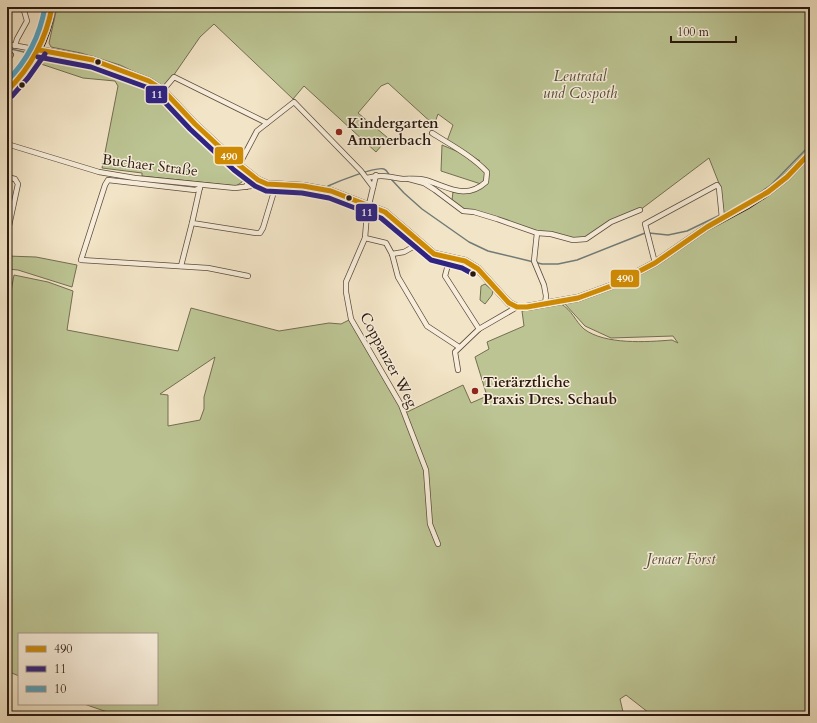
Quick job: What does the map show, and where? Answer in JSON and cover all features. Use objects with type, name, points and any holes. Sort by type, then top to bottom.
[{"type":"main road","points":[[7,91],[23,74],[38,50],[48,27],[52,7]]},
{"type":"main road","points":[[38,50],[93,60],[143,78],[163,90],[195,124],[251,175],[267,184],[303,186],[326,190],[375,207],[389,215],[434,254],[465,261],[478,269],[509,303],[517,307],[527,307],[578,298],[611,286],[655,263],[707,227],[748,205],[768,192],[787,176],[810,153]]},
{"type":"street","points":[[15,46],[26,21],[23,7]]},
{"type":"street","points":[[7,44],[38,50]]},
{"type":"street","points":[[163,90],[174,77],[267,123]]},
{"type":"street","points":[[239,165],[257,131],[294,102],[364,175],[373,187]]},
{"type":"street","points":[[409,179],[424,179],[446,188],[460,191],[477,187],[486,182],[487,172],[472,158],[432,133]]},
{"type":"street","name":"Buchaer Straße","points":[[7,144],[100,172],[135,178],[200,186],[235,188],[267,184]]},
{"type":"street","points":[[246,187],[251,175]]},
{"type":"street","points":[[364,175],[390,176],[424,183],[463,211],[474,212],[497,218],[537,233],[551,234],[573,240],[586,239],[611,222],[640,210]]},
{"type":"street","name":"Coppanzer Weg","points":[[376,175],[365,238],[346,282],[346,292],[350,314],[401,405],[426,470],[430,524],[438,544]]},
{"type":"street","points":[[7,177],[15,179],[18,183],[7,235]]},
{"type":"street","name":"Buchaer Straße","points":[[181,266],[81,260],[105,185],[108,180],[195,190],[200,186]]},
{"type":"street","points":[[192,223],[260,233],[276,185]]},
{"type":"street","points":[[200,186],[181,266],[208,268],[248,276]]},
{"type":"street","points":[[655,263],[645,224],[717,186],[719,188],[722,218]]},
{"type":"street","points":[[7,204],[13,206]]},
{"type":"street","points":[[537,233],[534,261],[544,285],[546,296],[545,304]]},
{"type":"street","points":[[365,238],[386,243],[392,254],[398,277],[427,326],[458,347]]},
{"type":"street","points":[[392,254],[404,252],[420,243]]},
{"type":"street","points":[[450,258],[445,276],[479,329]]},
{"type":"street","points":[[458,370],[455,352],[458,347],[479,329],[517,307]]},
{"type":"green space","name":"Leutratal und Cospoth","points":[[57,7],[810,7],[810,150],[770,187],[748,202],[724,215],[720,186],[709,158],[640,210],[611,222],[584,239],[537,233],[463,210],[452,200],[453,192],[469,191],[484,185],[441,171],[442,145],[480,161],[447,141],[453,125],[438,114],[434,125],[388,83],[381,86],[358,113],[388,138],[376,152],[304,86],[293,99],[214,24],[200,37],[169,82],[164,86],[120,65],[81,53],[51,47],[49,43]]},
{"type":"green space","points":[[45,56],[86,62],[118,71],[163,91],[187,120],[245,175],[242,182],[236,186],[142,176],[142,173],[102,168],[118,86],[115,81],[83,78],[38,63],[40,59]]},
{"type":"green space","name":"Jenaer Forst","points":[[810,156],[810,716],[653,716],[626,695],[620,699],[624,716],[119,716],[87,705],[158,705],[158,633],[18,633],[18,676],[7,671],[7,313],[14,275],[48,282],[73,291],[67,330],[178,351],[191,308],[279,331],[329,323],[341,324],[351,319],[396,398],[403,414],[463,385],[471,403],[487,396],[475,357],[489,349],[487,342],[524,326],[522,311],[561,304],[568,309],[584,329],[603,338],[639,342],[672,340],[678,343],[673,336],[611,338],[585,326],[564,303],[612,288],[707,228],[749,207]],"holes":[[[215,357],[204,397],[204,409],[200,420],[168,426],[168,395],[160,394]]]},
{"type":"green space","points":[[7,256],[36,257],[77,265],[72,287],[18,270],[7,269]]},
{"type":"green space","points":[[485,284],[493,291],[492,295],[485,304],[480,300],[481,286]]},
{"type":"waterway","points":[[7,48],[24,52]]},
{"type":"waterway","points":[[46,57],[104,69],[150,87],[163,97],[180,118],[241,179]]},
{"type":"waterway","points":[[649,233],[668,235],[687,231],[745,203],[771,185],[810,145]]},
{"type":"waterway","points":[[328,186],[373,170],[385,169],[390,176]]},
{"type":"waterway","points":[[391,179],[422,209],[469,242],[488,251],[542,264],[558,264],[577,260],[645,233]]},
{"type":"transit line","name":"10","points":[[7,81],[21,65],[32,47],[40,28],[45,7]]},
{"type":"transit line","name":"490","points":[[7,91],[16,82],[36,52],[46,31],[52,7]]},
{"type":"transit line","name":"490","points":[[39,50],[93,60],[149,81],[163,90],[195,124],[239,165],[258,180],[267,184],[303,186],[331,191],[385,212],[434,254],[465,261],[478,269],[509,303],[517,307],[527,307],[578,298],[611,286],[655,263],[707,227],[768,192],[787,177],[810,153]]},
{"type":"transit line","name":"11","points":[[12,96],[28,78],[45,54]]},
{"type":"transit line","name":"11","points":[[38,57],[91,67],[146,87],[158,95],[190,129],[234,170],[255,186],[266,191],[302,193],[329,198],[381,218],[431,260],[462,268],[473,274]]},
{"type":"place","name":"Kindergarten Ammerbach","points":[[339,132]]},
{"type":"place","name":"Tierärztliche Praxis Dres. Schaub","points":[[475,391]]}]
